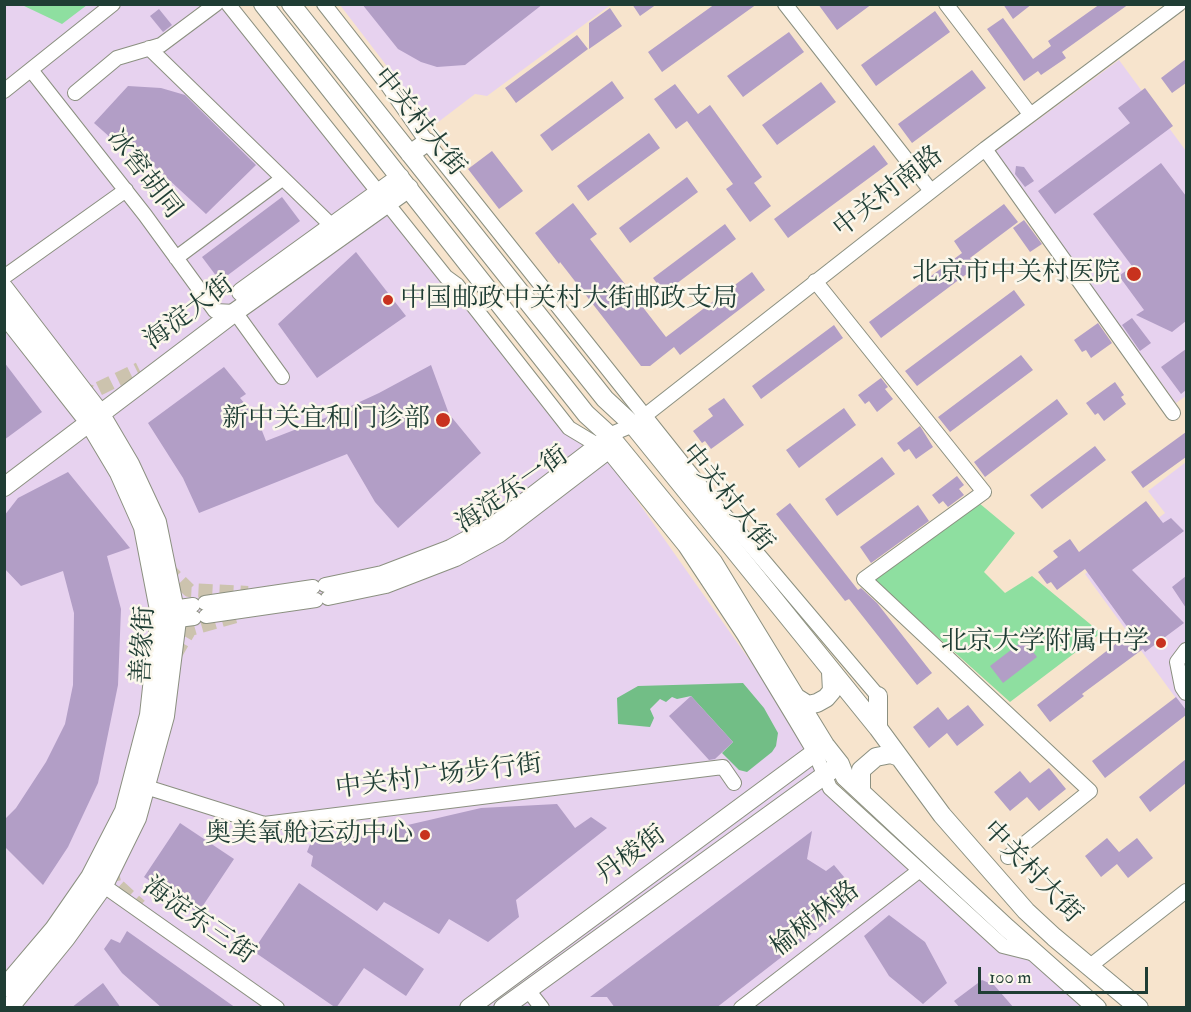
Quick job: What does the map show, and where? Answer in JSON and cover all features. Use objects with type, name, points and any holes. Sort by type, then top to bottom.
[{"type":"main road","name":"中关村大街","points":[[263,4],[405,182],[608,444],[713,562],[797,698],[820,749],[832,769],[861,791],[1097,1008]]},
{"type":"main road","name":"中关村大街","points":[[291,4],[605,399],[639,420],[831,672],[878,728],[942,815],[1026,911],[1139,1008]]},
{"type":"main road","points":[[410,154],[427,142]]},
{"type":"main road","name":"海淀大街","points":[[4,471],[235,312],[405,182]]},
{"type":"main road","name":"海淀大街","points":[[4,487],[91,412],[215,311],[332,226],[383,198]]},
{"type":"main road","name":"善缘街","points":[[4,288],[130,464],[157,522],[184,613],[165,716],[137,818],[97,881],[66,938],[9,997]]},
{"type":"main road","name":"善缘街","points":[[4,314],[91,412]]},
{"type":"main road","name":"善缘街","points":[[97,881],[124,811],[149,715],[184,613]]},
{"type":"main road","points":[[797,698],[807,705],[826,698],[832,691],[831,672]]},
{"type":"main road","points":[[878,696],[878,728]]},
{"type":"main road","name":"丹棱街","points":[[469,1008],[820,749]]},
{"type":"main road","points":[[861,791],[861,770],[876,757],[891,754],[899,757]]},
{"type":"main road","name":"丹棱街","points":[[504,1008],[832,769]]},
{"type":"street","points":[[4,91],[113,4]]},
{"type":"street","points":[[75,93],[117,58],[161,45],[216,4]]},
{"type":"street","points":[[228,4],[446,277],[457,285],[569,428],[608,444]]},
{"type":"street","name":"中关村大街","points":[[324,4],[386,82],[427,142],[639,420],[707,494],[878,696]]},
{"type":"street","points":[[785,4],[931,191]]},
{"type":"street","points":[[946,4],[1030,114]]},
{"type":"street","name":"中关村南路","points":[[639,420],[1030,114],[1179,4]]},
{"type":"street","points":[[149,48],[332,226]]},
{"type":"street","name":"冰窖胡同","points":[[31,70],[126,190],[215,311]]},
{"type":"street","points":[[985,149],[1173,413]]},
{"type":"street","points":[[176,258],[282,179]]},
{"type":"street","points":[[4,278],[126,190]]},
{"type":"street","points":[[815,281],[984,492],[864,579],[1090,791],[1008,857]]},
{"type":"street","points":[[215,311],[235,312],[282,377]]},
{"type":"street","name":"海淀东一街","points":[[184,613],[320,592],[386,586],[456,559],[501,535],[639,420]]},
{"type":"street","name":"中关村大街","points":[[608,444],[704,572],[820,749]]},
{"type":"street","points":[[1186,650],[1178,662],[1182,687],[1186,693]]},
{"type":"street","name":"中关村广场步行街","points":[[146,787],[264,824],[723,767],[734,783]]},
{"type":"street","name":"中关村大街","points":[[832,769],[830,788],[1003,946],[1038,954]]},
{"type":"street","name":"榆树林路","points":[[741,1008],[920,870]]},
{"type":"street","name":"海淀东三街","points":[[97,881],[278,1008]]},
{"type":"street","points":[[1090,966],[1186,891]]},
{"type":"street","points":[[528,990],[542,1008]]},
{"type":"shaded area","points":[[228,4],[569,428],[605,455],[815,753],[830,788],[1003,946],[1038,954],[1099,1007],[5,1008],[5,5]]},
{"type":"shaded area","points":[[612,4],[487,96],[475,94],[433,126],[340,5]]},
{"type":"shaded area","name":"北京市中关村医院","points":[[1119,60],[1186,151],[1186,396],[1176,403],[993,153]]},
{"type":"shaded area","name":"北京大学附属中学","points":[[1186,462],[1186,712],[1085,574],[1165,513],[1148,491]]},
{"type":"green space","points":[[22,5],[87,5],[62,24]]},
{"type":"green space","points":[[979,503],[1015,533],[984,572],[1005,593],[1032,576],[1101,633],[1010,702],[874,580]]},
{"type":"green space","points":[[743,683],[764,708],[778,733],[776,746],[772,752],[747,772],[739,770],[722,753],[733,742],[691,696],[677,699],[672,697],[666,702],[660,699],[650,709],[654,718],[650,727],[618,724],[617,698],[638,686]]},
{"type":"building","points":[[362,4],[543,4],[465,65],[437,67],[421,62],[398,49]]},
{"type":"building","points":[[632,4],[657,4],[640,16]]},
{"type":"building","points":[[715,4],[757,4],[662,72],[648,52]]},
{"type":"building","points":[[818,4],[872,4],[837,30]]},
{"type":"building","points":[[1003,4],[1032,4],[1013,19]]},
{"type":"building","points":[[1100,4],[1129,4],[1062,52],[1066,58],[1041,75],[1038,71],[1024,81],[987,29],[1003,18],[1033,59],[1051,46],[1048,41]]},
{"type":"building","points":[[610,8],[622,26],[589,49],[589,23]]},
{"type":"building","points":[[159,9],[172,25],[163,32],[150,16]]},
{"type":"building","points":[[935,11],[950,32],[876,86],[861,65]]},
{"type":"building","points":[[789,32],[804,52],[743,97],[727,76]]},
{"type":"building","points":[[577,35],[588,49],[516,103],[505,88]]},
{"type":"building","points":[[1186,59],[1186,83],[1172,93],[1161,78]]},
{"type":"building","points":[[972,70],[986,88],[912,143],[898,124]]},
{"type":"building","points":[[612,81],[624,98],[552,151],[540,135]]},
{"type":"building","points":[[821,82],[836,102],[777,145],[762,125]]},
{"type":"building","points":[[675,84],[698,114],[710,105],[762,177],[754,183],[771,206],[750,222],[726,189],[733,184],[687,121],[676,129],[654,99]]},
{"type":"building","points":[[128,86],[161,88],[185,95],[256,165],[206,214],[127,141],[121,147],[94,123]]},
{"type":"building","points":[[1145,88],[1173,126],[1055,214],[1038,191],[1130,123],[1118,108]]},
{"type":"building","points":[[649,133],[660,148],[588,201],[577,186]]},
{"type":"building","points":[[874,145],[888,164],[788,238],[774,219]]},
{"type":"building","points":[[492,151],[523,191],[499,209],[468,169]]},
{"type":"building","points":[[1161,163],[1186,196],[1186,321],[1172,332],[1136,315],[1144,310],[1119,276],[1132,266],[1093,214]]},
{"type":"building","points":[[1016,166],[1024,167],[1034,181],[1025,187],[1015,174]]},
{"type":"building","points":[[687,177],[698,192],[630,243],[619,228]]},
{"type":"building","points":[[282,197],[300,221],[220,281],[202,257]]},
{"type":"building","points":[[573,203],[597,234],[590,239],[666,337],[752,272],[765,290],[680,355],[674,347],[650,366],[641,366],[535,233]]},
{"type":"building","points":[[1004,204],[1018,222],[970,258],[976,267],[881,338],[869,322],[962,253],[954,241]]},
{"type":"building","points":[[1024,220],[1042,244],[1030,252],[1013,228]]},
{"type":"building","points":[[725,224],[736,239],[664,293],[653,278]]},
{"type":"building","points":[[356,252],[406,316],[317,378],[278,324]]},
{"type":"building","points":[[1014,290],[1025,305],[917,386],[905,371]]},
{"type":"building","points":[[1132,318],[1151,343],[1140,351],[1122,325]]},
{"type":"building","points":[[1098,323],[1112,343],[1091,358],[1086,350],[1082,352],[1074,340]]},
{"type":"building","points":[[834,325],[843,338],[761,399],[752,386]]},
{"type":"building","points":[[1186,349],[1186,390],[1181,394],[1161,367]]},
{"type":"building","points":[[1021,355],[1033,370],[950,432],[938,417]]},
{"type":"building","points":[[4,362],[42,412],[4,440]]},
{"type":"building","points":[[431,365],[449,414],[481,453],[398,528],[375,502],[347,454],[199,513],[183,478],[148,423],[224,367],[246,394],[240,398],[257,418],[266,441],[325,418]]},
{"type":"building","points":[[881,378],[888,387],[885,389],[893,399],[877,412],[869,401],[865,404],[858,395]]},
{"type":"building","points":[[1115,382],[1124,395],[1121,397],[1126,404],[1104,421],[1098,413],[1095,415],[1086,403]]},
{"type":"building","points":[[724,398],[744,425],[711,449],[705,441],[702,443],[693,431],[713,416],[708,409]]},
{"type":"building","points":[[1057,399],[1068,414],[985,477],[974,462]]},
{"type":"building","points":[[844,408],[856,425],[799,468],[786,450]]},
{"type":"building","points":[[920,426],[933,447],[916,459],[909,449],[904,452],[897,443]]},
{"type":"building","points":[[1186,432],[1186,457],[1143,488],[1131,472]]},
{"type":"building","points":[[1095,446],[1106,460],[1042,509],[1030,495]]},
{"type":"building","points":[[882,457],[895,474],[837,516],[825,499]]},
{"type":"building","points":[[68,472],[130,548],[107,556],[121,609],[118,685],[98,783],[68,847],[43,885],[4,846],[4,820],[16,808],[46,762],[65,724],[73,685],[74,613],[63,571],[21,586],[4,568],[4,516],[18,498]]},
{"type":"building","points":[[957,476],[964,485],[959,489],[964,495],[948,507],[943,501],[939,504],[932,495]]},
{"type":"building","points":[[1146,501],[1163,523],[1171,518],[1184,531],[1132,570],[1184,623],[1145,652],[1143,649],[1082,694],[1084,696],[1050,722],[1037,705],[1131,632],[1085,569],[1057,590],[1051,582],[1047,584],[1038,572],[1058,557],[1053,551],[1070,539],[1079,552]]},
{"type":"building","points":[[790,503],[858,590],[861,588],[877,603],[932,673],[917,685],[849,599],[845,601],[776,514]]},
{"type":"building","points":[[918,505],[929,521],[871,563],[860,547]]},
{"type":"building","points":[[1186,576],[1186,608],[1172,587]]},
{"type":"building","points":[[1024,640],[1037,657],[1003,683],[990,666]]},
{"type":"building","points":[[691,696],[733,742],[715,759],[709,760],[669,716]]},
{"type":"building","points":[[1176,697],[1186,710],[1186,715],[1105,778],[1092,761]]},
{"type":"building","points":[[968,705],[984,725],[957,746],[947,733],[929,748],[913,727],[938,707],[948,720]]},
{"type":"building","points":[[1186,759],[1186,783],[1150,812],[1139,797]]},
{"type":"building","points":[[1049,768],[1066,789],[1039,811],[1027,797],[1010,811],[994,792],[1020,771],[1030,783]]},
{"type":"building","points":[[557,804],[575,828],[591,817],[607,828],[516,900],[519,917],[488,942],[449,919],[439,934],[384,902],[377,911],[311,866],[313,856],[307,852],[312,839],[328,837],[330,843],[481,808]]},
{"type":"building","points":[[180,823],[234,859],[198,913],[144,877]]},
{"type":"building","points":[[812,831],[807,859],[826,871],[834,865],[860,896],[716,1008],[615,1008],[607,997],[590,997]]},
{"type":"building","points":[[1107,838],[1119,852],[1137,838],[1153,858],[1128,878],[1117,864],[1101,877],[1085,856]]},
{"type":"building","points":[[299,883],[424,969],[406,996],[364,968],[336,1008],[253,951]]},
{"type":"building","points":[[889,915],[925,942],[947,983],[923,1004],[889,976],[864,936]]},
{"type":"building","points":[[127,931],[236,1008],[162,1008],[122,973],[104,949],[111,939],[120,943]]},
{"type":"building","points":[[982,980],[994,985],[1014,1008],[960,1008],[954,1001]]},
{"type":"building","points":[[103,983],[121,1008],[71,1008]]},
{"type":"tunnel","points":[[79,389],[92,392],[139,369]]},
{"type":"tunnel","points":[[166,567],[189,590],[248,593]]},
{"type":"tunnel","points":[[175,655],[190,629],[236,616]]},
{"type":"tunnel","points":[[111,868],[114,882],[140,906]]},
{"type":"place","name":"北京市中关村医院","points":[[1134,274]]},
{"type":"place","name":"中国邮政中关村大街邮政支局","points":[[388,300]]},
{"type":"place","name":"新中关宜和门诊部","points":[[443,420]]},
{"type":"place","name":"北京大学附属中学","points":[[1161,643]]},
{"type":"place","name":"奥美氧舱运动中心","points":[[425,835]]}]
